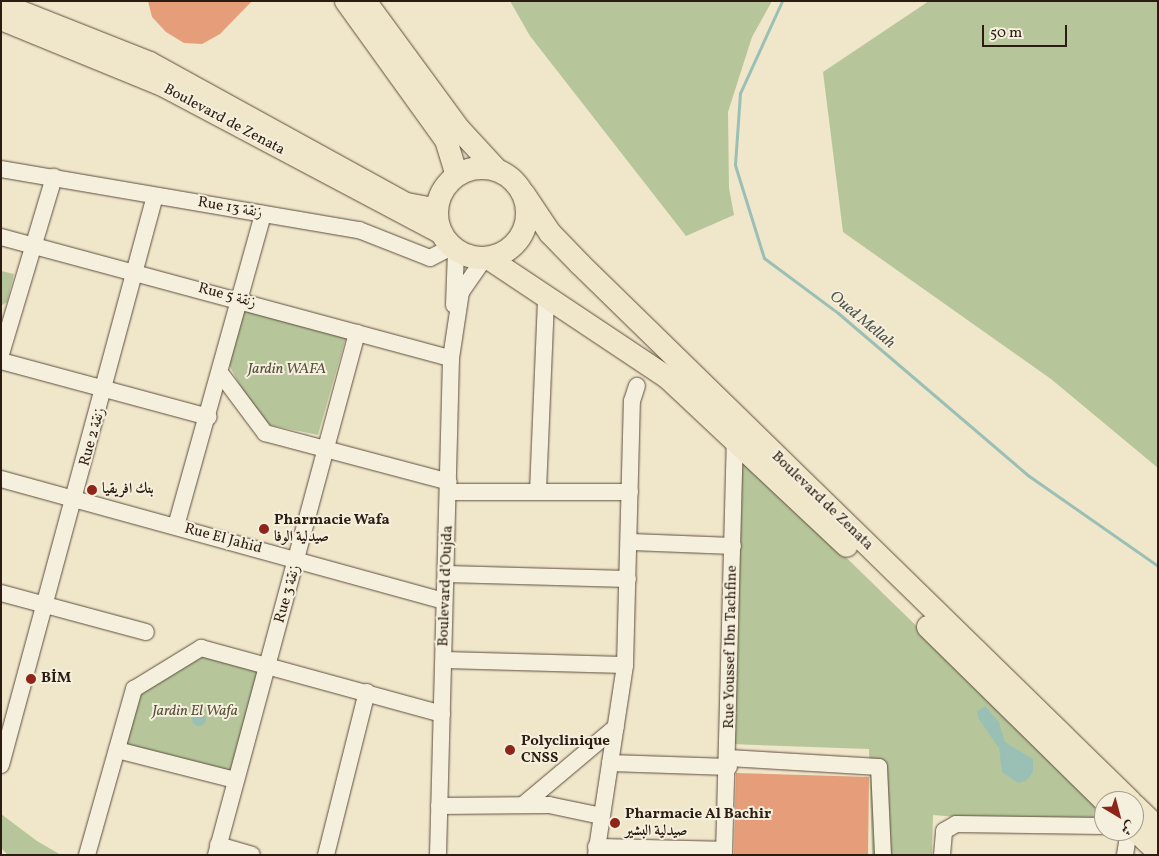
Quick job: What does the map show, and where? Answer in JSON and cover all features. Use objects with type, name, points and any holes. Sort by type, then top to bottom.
[{"type":"highway","points":[[346,1],[446,140],[457,175]]},
{"type":"highway","points":[[365,1],[459,129],[496,169],[512,178],[524,194],[527,221],[522,235],[502,254],[486,258],[450,244],[437,209],[440,196],[457,175],[482,168],[496,169]]},
{"type":"highway","name":"Boulevard de Zenata","points":[[524,194],[550,233],[580,264],[1120,791]]},
{"type":"highway","name":"Boulevard de Zenata","points":[[486,258],[644,359],[735,438],[1095,791]]},
{"type":"highway","points":[[1144,815],[1158,828]]},
{"type":"highway","points":[[1144,839],[1158,852]]},
{"type":"main road","name":"Boulevard de Zenata","points":[[1,3],[150,62],[407,203],[437,209]]},
{"type":"main road","name":"Boulevard de Zenata","points":[[1,20],[162,86],[450,244]]},
{"type":"street","name":"Rue 13 زنقة","points":[[1,170],[54,177],[359,230],[430,258],[450,244]]},
{"type":"street","points":[[1,354],[7,318],[34,245],[54,177]]},
{"type":"street","name":"Rue 2 زنقة","points":[[1,765],[44,604],[106,390],[156,196]]},
{"type":"street","points":[[176,526],[221,374],[263,214]]},
{"type":"street","name":"Rue 5 زنقة","points":[[1,236],[241,299],[451,358]]},
{"type":"street","name":"Boulevard d'Oujda","points":[[450,244],[456,317]]},
{"type":"street","name":"Boulevard d'Oujda","points":[[438,855],[451,358],[456,317],[464,285],[486,258]]},
{"type":"street","points":[[538,491],[546,297]]},
{"type":"street","name":"Rue 3 زنقة","points":[[217,850],[327,450],[357,333]]},
{"type":"street","points":[[1,361],[209,417]]},
{"type":"street","points":[[221,374],[265,432],[449,487],[538,491],[630,492]]},
{"type":"street","points":[[637,386],[632,401],[631,542],[625,665],[596,851],[724,852]]},
{"type":"street","name":"Rue Youssef Ibn Tachfine","points":[[724,852],[729,762],[735,438]]},
{"type":"street","name":"Rue El Jahid","points":[[1,479],[76,497],[444,601]]},
{"type":"street","points":[[631,542],[733,546]]},
{"type":"street","points":[[446,574],[628,578]]},
{"type":"street","points":[[1,593],[146,632]]},
{"type":"street","points":[[87,855],[134,689],[201,648],[442,714]]},
{"type":"street","points":[[444,660],[625,665]]},
{"type":"street","points":[[326,855],[367,692]]},
{"type":"street","points":[[524,805],[616,727]]},
{"type":"street","points":[[117,750],[235,780]]},
{"type":"street","points":[[610,763],[729,762],[879,767],[883,855]]},
{"type":"street","points":[[439,806],[524,805],[574,808],[601,816]]},
{"type":"street","points":[[942,855],[944,831],[956,824],[1094,826]]},
{"type":"street","points":[[1125,855],[1127,841]]},
{"type":"street","points":[[217,850],[252,855]]},
{"type":"green space","points":[[510,1],[772,1],[752,37],[728,112],[729,188],[734,215],[686,236],[530,36]]},
{"type":"green space","points":[[929,1],[1158,1],[1158,468],[1051,379],[843,232],[823,72]]},
{"type":"green space","points":[[1,271],[14,274],[7,302],[1,306]]},
{"type":"green space","name":"Jardin WAFA","points":[[242,308],[346,337],[318,435],[260,423],[228,363]]},
{"type":"green space","points":[[738,452],[1094,799],[1094,828],[933,815],[932,855],[872,855],[869,749],[730,744]]},
{"type":"green space","name":"Jardin El Wafa","points":[[198,643],[267,667],[235,780],[117,750],[141,681]]},
{"type":"green space","points":[[1,814],[37,841],[61,855],[8,855],[1,848]]},
{"type":"water","points":[[985,706],[999,722],[1005,742],[1033,759],[1033,772],[1026,781],[1018,783],[1002,772],[999,748],[978,718],[977,711]]},
{"type":"water","points":[[199,712],[204,714],[206,719],[204,724],[199,726],[194,724],[192,719],[194,714]]},
{"type":"building","points":[[148,1],[252,1],[220,34],[202,44],[184,43],[166,32],[152,17]]},
{"type":"building","points":[[736,773],[869,777],[868,855],[734,855]]},
{"type":"waterway","name":"Oued Mellah","points":[[782,1],[740,93],[735,165],[764,258],[838,313],[1029,476],[1158,566]]},
{"type":"place","name":"بنك افريقيا","points":[[92,490]]},
{"type":"place","name":"Pharmacie Wafa صيدلية الوفا","points":[[264,529]]},
{"type":"place","name":"BİM","points":[[31,679]]},
{"type":"place","name":"Polyclinique CNSS","points":[[510,750]]},
{"type":"place","name":"Pharmacie Al Bachir صيدلية البشير","points":[[615,823]]}]
